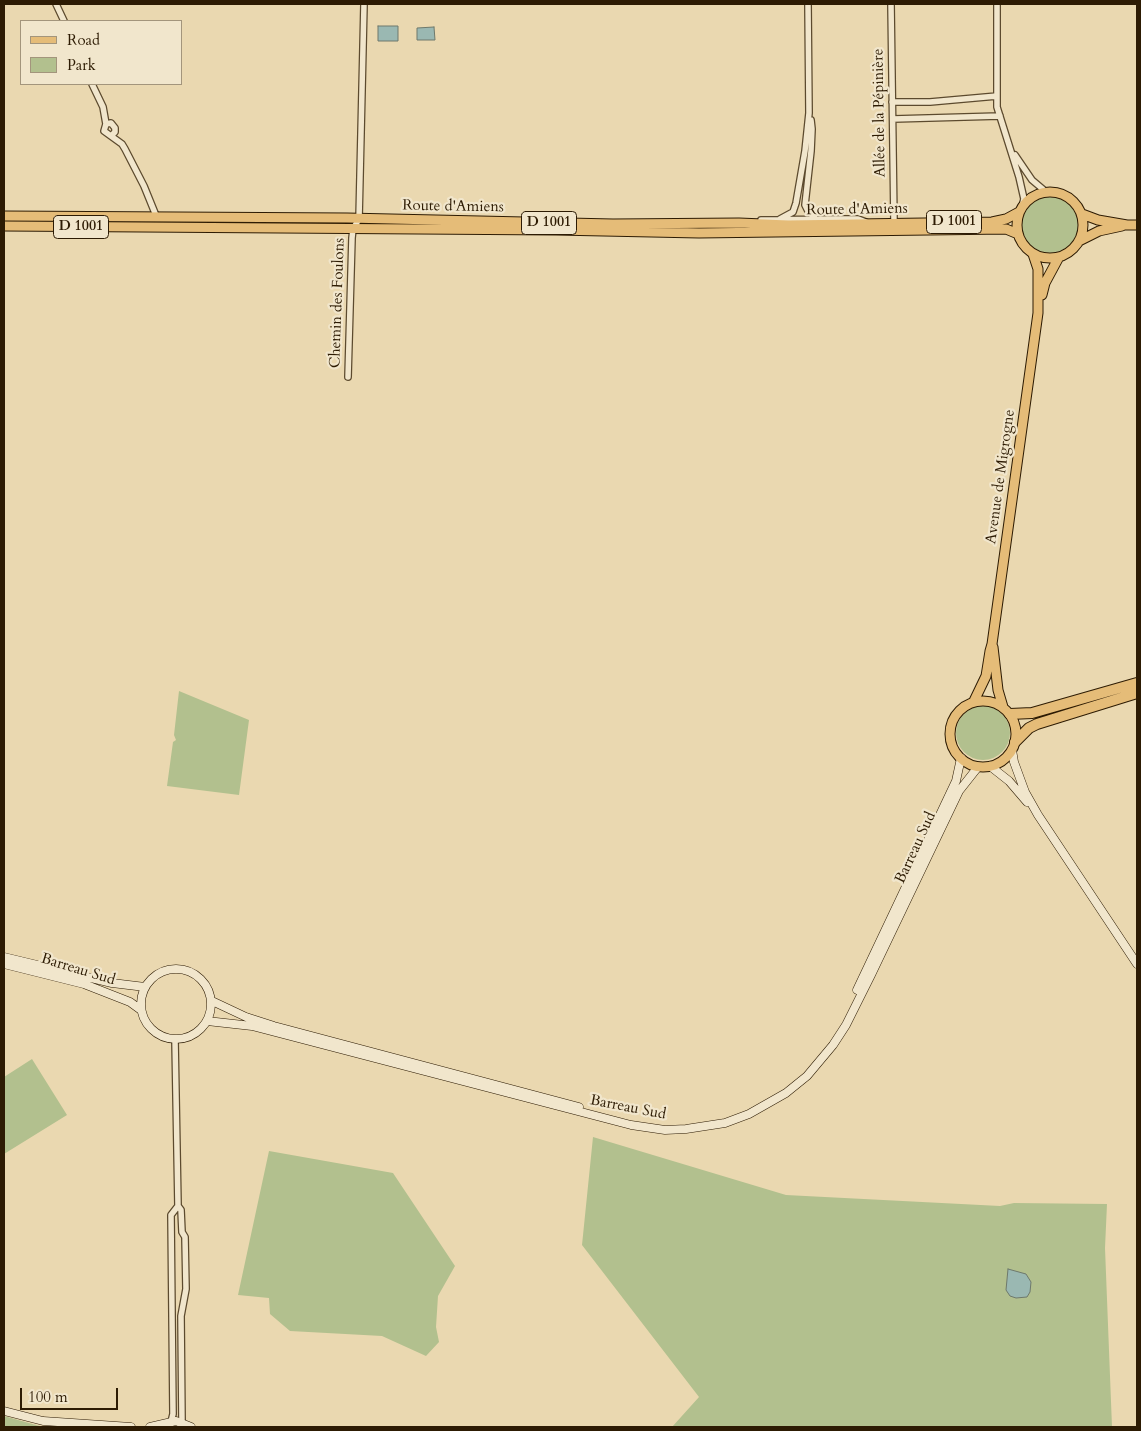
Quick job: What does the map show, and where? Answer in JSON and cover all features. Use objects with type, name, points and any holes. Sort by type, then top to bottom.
[{"type":"highway","points":[[1006,711],[1032,713],[1137,683]]},
{"type":"highway","points":[[1014,746],[1030,728],[1037,724],[1137,693]]},
{"type":"main road","points":[[1045,191],[1057,192],[1068,196],[1082,214],[1083,228],[1079,241],[1071,251],[1059,257],[1046,258],[1034,254],[1024,245],[1018,234],[1017,219],[1020,209],[1032,196],[1045,191]]},
{"type":"main road","name":"Route d'Amiens","points":[[4,216],[788,225],[992,222],[1006,219],[1020,209]]},
{"type":"main road","points":[[1082,214],[1098,220],[1137,225]]},
{"type":"main road","points":[[1079,241],[1099,231],[1127,225]]},
{"type":"main road","name":"Route d'Amiens","points":[[4,226],[699,233],[1006,230],[1018,234]]},
{"type":"main road","name":"Avenue de Migrogne","points":[[1034,254],[1038,269],[1038,313]]},
{"type":"main road","name":"Avenue de Migrogne","points":[[974,702],[983,685],[992,644],[1038,313],[1045,283],[1059,257]]},
{"type":"main road","name":"Avenue de Migrogne","points":[[992,644],[998,690],[1006,711]]},
{"type":"main road","points":[[1014,746],[1003,760],[990,766],[978,767],[968,764],[960,758],[951,742],[950,728],[956,714],[967,704],[992,702],[1006,711],[1016,730],[1014,762],[1025,792],[1038,815],[1137,964]]},
{"type":"main road","name":"Barreau Sud","points":[[212,1001],[246,1017],[274,1026],[628,1120],[680,1126],[736,1115],[770,1099],[801,1075],[823,1052],[838,1029],[956,781],[960,758]]},
{"type":"main road","points":[[990,766],[1008,781],[1038,815]]},
{"type":"main road","name":"Barreau Sud","points":[[207,1021],[252,1026],[632,1125],[666,1130],[725,1123],[749,1114],[786,1093],[807,1076],[834,1045],[871,975],[958,791],[978,767]]},
{"type":"main road","name":"Barreau Sud","points":[[4,957],[112,983],[144,987]]},
{"type":"main road","name":"Barreau Sud","points":[[4,964],[84,984],[130,1002],[141,1010]]},
{"type":"main road","points":[[175,969],[187,970],[199,977],[206,986],[212,1001],[207,1021],[200,1030],[191,1036],[174,1040],[154,1032],[144,1019],[141,1010],[144,987],[163,972],[175,969]]},
{"type":"main road","points":[[4,1411],[43,1421],[131,1427]]},
{"type":"main road","points":[[150,1427],[176,1421],[186,1426]]},
{"type":"street","points":[[56,4],[64,20]]},
{"type":"street","points":[[353,229],[359,219],[364,4]]},
{"type":"street","points":[[780,219],[793,212],[798,196],[809,113],[808,4]]},
{"type":"street","name":"Allée de la Pépinière","points":[[892,4],[894,222]]},
{"type":"street","points":[[997,4],[997,96],[1000,116],[1024,199],[1020,209]]},
{"type":"street","points":[[92,85],[103,107],[108,124]]},
{"type":"street","points":[[892,102],[930,102],[997,96]]},
{"type":"street","points":[[809,113],[812,129],[811,151],[804,205],[811,216],[817,219]]},
{"type":"street","points":[[893,119],[1000,116]]},
{"type":"street","points":[[108,124],[104,131],[107,134],[113,134],[122,144],[144,186],[157,218],[158,228]]},
{"type":"street","points":[[108,124],[114,125],[113,134]]},
{"type":"street","points":[[1007,140],[1025,171],[1045,191]]},
{"type":"street","points":[[739,224],[780,219],[858,219],[871,223]]},
{"type":"street","name":"Chemin des Foulons","points":[[348,377],[353,229]]},
{"type":"street","points":[[174,1040],[178,1206],[181,1210],[182,1232],[185,1236],[186,1289],[181,1316],[186,1426]]},
{"type":"street","points":[[169,1424],[173,1414],[171,1215],[178,1206]]},
{"type":"green space","points":[[1050,197],[1061,199],[1070,205],[1076,214],[1078,225],[1076,236],[1070,245],[1061,251],[1050,253],[1039,251],[1030,245],[1024,236],[1022,225],[1024,214],[1030,205],[1039,199]]},
{"type":"green space","points":[[179,691],[249,720],[239,795],[167,786],[173,742],[176,740],[174,735]]},
{"type":"green space","points":[[978,706],[988,706],[998,710],[1006,718],[1010,733],[1006,748],[998,756],[988,760],[978,760],[968,756],[960,748],[956,738],[956,728],[960,718],[968,710]]},
{"type":"green space","points":[[32,1059],[67,1115],[4,1154],[4,1077]]},
{"type":"green space","points":[[593,1137],[786,1195],[1000,1206],[1014,1203],[1107,1204],[1105,1248],[1112,1427],[672,1427],[699,1397],[582,1245]]},
{"type":"green space","points":[[269,1151],[393,1173],[455,1266],[438,1296],[436,1327],[439,1342],[426,1356],[382,1336],[290,1331],[270,1314],[269,1298],[238,1295]]},
{"type":"green space","points":[[4,1416],[43,1427],[4,1427]]},
{"type":"water","points":[[378,26],[398,26],[398,41],[378,41]]},
{"type":"water","points":[[434,27],[435,40],[417,40],[417,28]]},
{"type":"water","points":[[1008,1269],[1026,1274],[1031,1282],[1030,1292],[1027,1297],[1016,1298],[1010,1296],[1006,1290]]}]
